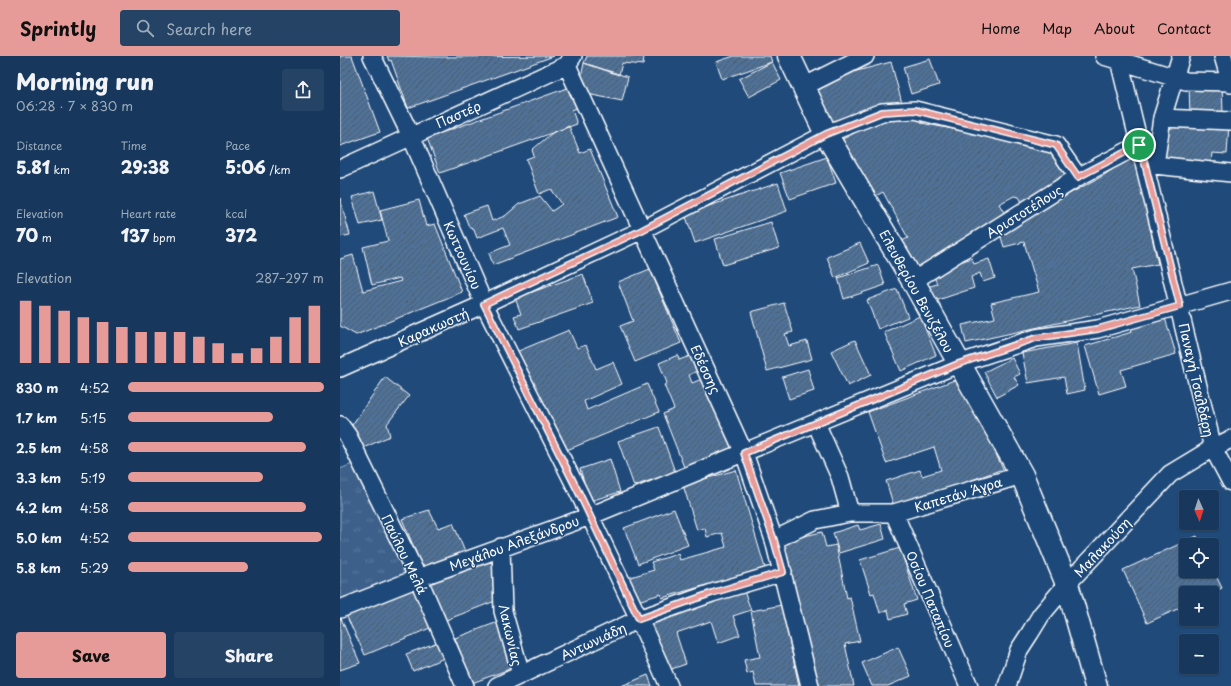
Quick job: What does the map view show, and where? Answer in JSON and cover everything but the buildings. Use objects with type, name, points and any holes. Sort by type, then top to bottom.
[{"type":"main road","name":"Ελευθερίου Βενιζέλου","points":[[790,56],[826,134],[913,281],[958,364],[1022,475],[1067,584],[1096,686]]},
{"type":"street","name":"Κωττουνίου","points":[[372,56],[411,136],[484,304],[590,516],[669,686]]},
{"type":"street","points":[[803,87],[865,56]]},
{"type":"street","points":[[1181,56],[1150,164],[1231,173]]},
{"type":"street","points":[[1114,58],[1186,81],[1231,82],[1223,56]]},
{"type":"street","name":"Παναγή Τσαλδάρη","points":[[1114,58],[1139,145],[1150,164],[1180,306],[1213,448],[1231,482]]},
{"type":"street","name":"Παστέρ","points":[[340,169],[570,60]]},
{"type":"street","name":"Εδέσσης","points":[[570,60],[642,230],[744,453],[774,540],[810,686]]},
{"type":"street","name":"Καρακωστή","points":[[340,368],[484,304],[642,230],[826,134],[882,112],[915,110],[1056,145],[1078,177]]},
{"type":"street","points":[[1162,118],[1231,120]]},
{"type":"street","name":"Αριστοτέλους","points":[[913,281],[1078,177],[1139,145]]},
{"type":"street","name":"Μεγάλου Αλεξάνδρου","points":[[340,609],[501,547],[590,516],[958,364],[1036,338],[1098,329],[1231,291]]},
{"type":"street","points":[[816,423],[840,477],[850,513]]},
{"type":"street","name":"Παύλου Μελά","points":[[340,425],[348,436],[418,578],[465,686]]},
{"type":"street","name":"Μαλακούση","points":[[1007,686],[1019,650],[1026,638],[1041,615],[1067,584],[1170,474],[1213,448],[1231,440]]},
{"type":"street","name":"Καπετάν Άγρα","points":[[774,540],[815,520],[850,513],[894,513],[1022,475]]},
{"type":"street","name":"Οσίου Παταπίου","points":[[894,513],[969,686]]},
{"type":"street","name":"Λακωνίας","points":[[501,547],[503,611],[521,674]]},
{"type":"street","name":"Αντωνιάδη","points":[[497,686],[639,619],[712,593],[783,572]]},
{"type":"green space","points":[[360,461],[418,578],[340,608],[340,469]]},
{"type":"route","points":[[915,110],[1056,145],[1078,177],[1139,145],[1180,306],[1098,329],[1036,338],[958,364],[744,453],[774,540],[783,572],[712,593],[639,619],[579,493],[484,304],[642,230],[826,134],[882,112],[915,110]]}]
